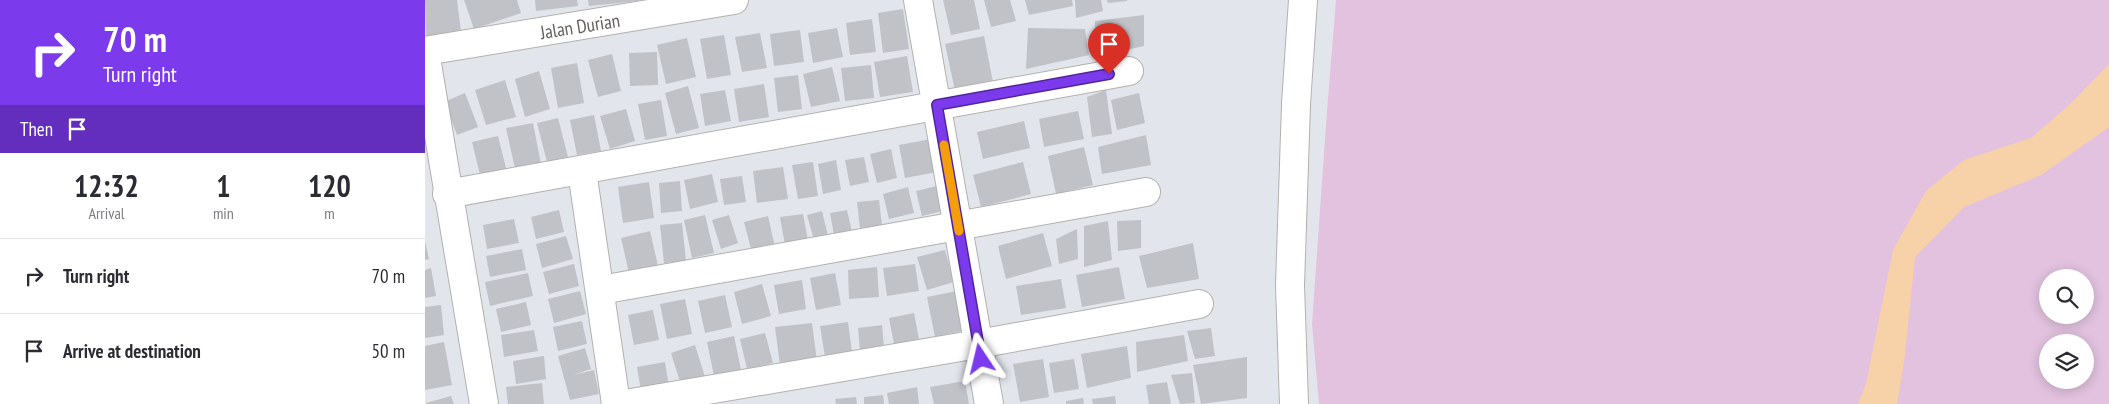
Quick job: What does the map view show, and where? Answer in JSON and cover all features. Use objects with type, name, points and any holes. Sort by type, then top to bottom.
[{"type":"street","name":"Jalan Durian","points":[[425,52],[734,0]]},
{"type":"street","points":[[918,0],[989,404]]},
{"type":"street","points":[[1293,404],[1291,285],[1296,104],[1303,0]]},
{"type":"street","points":[[425,52],[447,194],[484,404]]},
{"type":"street","points":[[447,194],[1129,71]]},
{"type":"street","points":[[582,171],[601,290],[616,404]]},
{"type":"street","points":[[601,290],[1147,192]]},
{"type":"street","points":[[625,404],[1199,304]]},
{"type":"shaded area","points":[[1336,0],[2109,0],[2109,404],[1319,404],[1312,324]]},
{"type":"shaded area","points":[[2109,64],[2109,127],[2041,175],[1964,207],[1915,257],[1904,362],[1897,404],[1858,404],[1866,384],[1893,250],[1926,191],[1964,160],[2031,138],[2068,106]]},
{"type":"building","points":[[425,0],[457,0],[461,31],[426,36]]},
{"type":"building","points":[[464,0],[517,0],[521,13],[474,29]]},
{"type":"building","points":[[535,0],[577,0],[578,6],[536,11]]},
{"type":"building","points":[[588,0],[639,0],[639,1],[589,6]]},
{"type":"building","points":[[943,0],[974,0],[980,29],[951,35]]},
{"type":"building","points":[[984,0],[1010,0],[1016,21],[991,27]]},
{"type":"building","points":[[1025,0],[1072,0],[1073,6],[1029,15]]},
{"type":"building","points":[[1075,0],[1101,0],[1103,11],[1076,18]]},
{"type":"building","points":[[1107,0],[1127,0],[1127,1],[1108,3]]},
{"type":"building","points":[[903,9],[909,49],[883,53],[878,13]]},
{"type":"building","points":[[1144,15],[1144,46],[1094,57],[1095,21]]},
{"type":"building","points":[[872,19],[876,52],[850,55],[846,23]]},
{"type":"building","points":[[837,28],[843,57],[813,63],[808,33]]},
{"type":"building","points":[[1028,28],[1085,29],[1089,55],[1026,69]]},
{"type":"building","points":[[800,30],[804,62],[774,66],[770,34]]},
{"type":"building","points":[[760,33],[767,68],[742,72],[735,37]]},
{"type":"building","points":[[724,35],[731,75],[707,79],[700,39]]},
{"type":"building","points":[[984,36],[993,82],[955,91],[945,44]]},
{"type":"building","points":[[687,38],[696,77],[666,84],[657,45]]},
{"type":"building","points":[[657,52],[658,85],[630,86],[629,53]]},
{"type":"building","points":[[612,54],[621,91],[598,97],[588,60]]},
{"type":"building","points":[[907,56],[913,92],[880,97],[874,62]]},
{"type":"building","points":[[577,63],[584,103],[558,108],[551,68]]},
{"type":"building","points":[[871,65],[874,98],[845,101],[841,68]]},
{"type":"building","points":[[832,67],[840,101],[811,107],[803,74]]},
{"type":"building","points":[[539,71],[550,109],[525,117],[515,79]]},
{"type":"building","points":[[798,75],[802,109],[778,112],[774,78]]},
{"type":"building","points":[[505,80],[516,117],[486,125],[475,90]]},
{"type":"building","points":[[764,84],[769,117],[739,122],[734,89]]},
{"type":"building","points":[[688,86],[699,128],[676,134],[665,93]]},
{"type":"building","points":[[725,90],[731,121],[705,126],[700,94]]},
{"type":"building","points":[[1106,90],[1112,134],[1092,137],[1087,97]]},
{"type":"building","points":[[465,93],[478,127],[457,135],[444,102]]},
{"type":"building","points":[[1139,93],[1145,123],[1117,130],[1111,100]]},
{"type":"building","points":[[661,100],[667,136],[645,140],[638,104]]},
{"type":"building","points":[[626,109],[635,141],[610,149],[600,116]]},
{"type":"building","points":[[1078,111],[1084,139],[1044,147],[1039,119]]},
{"type":"building","points":[[594,115],[601,151],[577,155],[570,120]]},
{"type":"building","points":[[558,118],[568,157],[547,162],[537,123]]},
{"type":"building","points":[[1024,121],[1030,148],[983,159],[977,132]]},
{"type":"building","points":[[533,123],[541,164],[515,169],[506,128]]},
{"type":"building","points":[[1146,135],[1151,165],[1102,174],[1098,147]]},
{"type":"building","points":[[498,136],[507,172],[481,179],[472,142]]},
{"type":"building","points":[[931,139],[937,172],[905,178],[899,145]]},
{"type":"building","points":[[1084,147],[1093,185],[1056,194],[1048,156]]},
{"type":"building","points":[[891,149],[897,178],[877,183],[870,154]]},
{"type":"building","points":[[864,157],[869,182],[850,186],[845,160]]},
{"type":"building","points":[[836,160],[841,190],[823,194],[818,164]]},
{"type":"building","points":[[813,162],[818,196],[798,199],[792,165]]},
{"type":"building","points":[[1023,162],[1031,194],[981,207],[973,175]]},
{"type":"building","points":[[783,167],[788,199],[757,203],[753,171]]},
{"type":"building","points":[[712,174],[718,202],[690,209],[684,180]]},
{"type":"building","points":[[742,176],[746,202],[724,205],[720,179]]},
{"type":"building","points":[[680,181],[682,211],[661,213],[659,183]]},
{"type":"building","points":[[649,182],[654,218],[623,223],[618,187]]},
{"type":"building","points":[[937,186],[943,211],[922,216],[916,191]]},
{"type":"building","points":[[908,187],[914,213],[889,219],[883,194]]},
{"type":"building","points":[[879,200],[882,226],[860,228],[857,202]]},
{"type":"building","points":[[559,210],[564,232],[536,239],[531,217]]},
{"type":"building","points":[[847,210],[852,232],[834,235],[830,213]]},
{"type":"building","points":[[822,211],[828,236],[814,240],[807,215]]},
{"type":"building","points":[[803,214],[808,241],[785,245],[780,217]]},
{"type":"building","points":[[705,215],[714,253],[692,258],[684,220]]},
{"type":"building","points":[[729,215],[738,243],[721,249],[712,220]]},
{"type":"building","points":[[768,216],[775,247],[752,253],[744,222]]},
{"type":"building","points":[[514,219],[519,243],[487,249],[483,225]]},
{"type":"building","points":[[1141,220],[1141,248],[1118,251],[1117,221]]},
{"type":"building","points":[[1108,221],[1112,260],[1084,267],[1084,226]]},
{"type":"building","points":[[682,223],[686,261],[664,263],[660,225]]},
{"type":"building","points":[[1077,229],[1078,259],[1059,264],[1056,239]]},
{"type":"building","points":[[650,231],[658,266],[629,273],[621,238]]},
{"type":"building","points":[[1043,233],[1052,266],[1006,279],[998,246]]},
{"type":"building","points":[[566,236],[573,259],[542,268],[536,244]]},
{"type":"building","points":[[425,241],[429,259],[425,260]]},
{"type":"building","points":[[1193,243],[1199,279],[1147,288],[1139,256]]},
{"type":"building","points":[[522,249],[526,270],[490,277],[486,256]]},
{"type":"building","points":[[945,250],[954,282],[927,290],[917,257]]},
{"type":"building","points":[[574,264],[579,286],[549,294],[543,272]]},
{"type":"building","points":[[915,264],[919,291],[887,296],[883,268]]},
{"type":"building","points":[[877,267],[879,297],[849,299],[848,270]]},
{"type":"building","points":[[1119,267],[1125,299],[1082,307],[1076,275]]},
{"type":"building","points":[[431,268],[436,296],[425,298],[425,270]]},
{"type":"building","points":[[528,273],[533,296],[490,306],[485,282]]},
{"type":"building","points":[[835,273],[841,305],[816,310],[810,278]]},
{"type":"building","points":[[1061,279],[1066,308],[1021,315],[1016,286]]},
{"type":"building","points":[[802,280],[806,309],[779,314],[774,285]]},
{"type":"building","points":[[762,284],[771,316],[742,324],[734,292]]},
{"type":"building","points":[[580,291],[586,314],[554,323],[548,299]]},
{"type":"building","points":[[957,291],[966,330],[935,337],[927,297]]},
{"type":"building","points":[[725,295],[732,327],[705,333],[698,301]]},
{"type":"building","points":[[685,299],[692,334],[667,339],[660,304]]},
{"type":"building","points":[[526,302],[531,325],[501,332],[496,309]]},
{"type":"building","points":[[441,305],[444,335],[425,338],[425,307]]},
{"type":"building","points":[[653,310],[659,340],[634,345],[628,315]]},
{"type":"building","points":[[914,313],[919,339],[894,344],[889,318]]},
{"type":"building","points":[[582,321],[587,344],[558,351],[553,327]]},
{"type":"building","points":[[848,322],[852,352],[825,357],[820,326]]},
{"type":"building","points":[[812,323],[817,361],[780,366],[775,327]]},
{"type":"building","points":[[882,325],[884,348],[860,350],[858,328]]},
{"type":"building","points":[[1211,328],[1215,356],[1195,359],[1187,331]]},
{"type":"building","points":[[534,330],[538,351],[504,357],[501,335]]},
{"type":"building","points":[[765,333],[773,363],[747,369],[740,339]]},
{"type":"building","points":[[1184,335],[1188,361],[1137,372],[1136,342]]},
{"type":"building","points":[[734,336],[741,370],[714,376],[707,342]]},
{"type":"building","points":[[444,342],[452,385],[425,390],[425,346]]},
{"type":"building","points":[[695,345],[705,377],[681,385],[671,353]]},
{"type":"building","points":[[1127,346],[1131,378],[1087,388],[1081,354]]},
{"type":"building","points":[[585,348],[591,369],[573,375],[594,370],[599,394],[570,400],[558,356]]},
{"type":"building","points":[[544,356],[546,379],[516,384],[513,361]]},
{"type":"building","points":[[1247,357],[1247,398],[1201,404],[1193,365]]},
{"type":"building","points":[[1043,359],[1049,397],[1020,402],[1013,364]]},
{"type":"building","points":[[1074,359],[1079,389],[1054,393],[1049,363]]},
{"type":"building","points":[[665,362],[669,387],[641,391],[637,367]]},
{"type":"building","points":[[1192,373],[1195,403],[1180,404],[1171,375]]},
{"type":"building","points":[[965,381],[969,404],[934,404],[930,387]]},
{"type":"building","points":[[1167,382],[1171,404],[1149,404],[1146,385]]},
{"type":"building","points":[[542,383],[544,404],[508,404],[506,387]]},
{"type":"building","points":[[917,387],[919,404],[889,404],[887,393]]},
{"type":"building","points":[[883,395],[884,404],[864,404],[864,397]]},
{"type":"building","points":[[451,396],[454,404],[426,404],[426,403]]},
{"type":"building","points":[[1115,396],[1116,404],[1093,404],[1092,399]]},
{"type":"building","points":[[856,397],[857,404],[836,404],[835,399]]},
{"type":"building","points":[[1083,398],[1084,404],[1066,404],[1066,401]]},
{"type":"slow traffic","points":[[944,145],[959,231]]},
{"type":"route","points":[[981,359],[937,105],[1109,74]]}]
